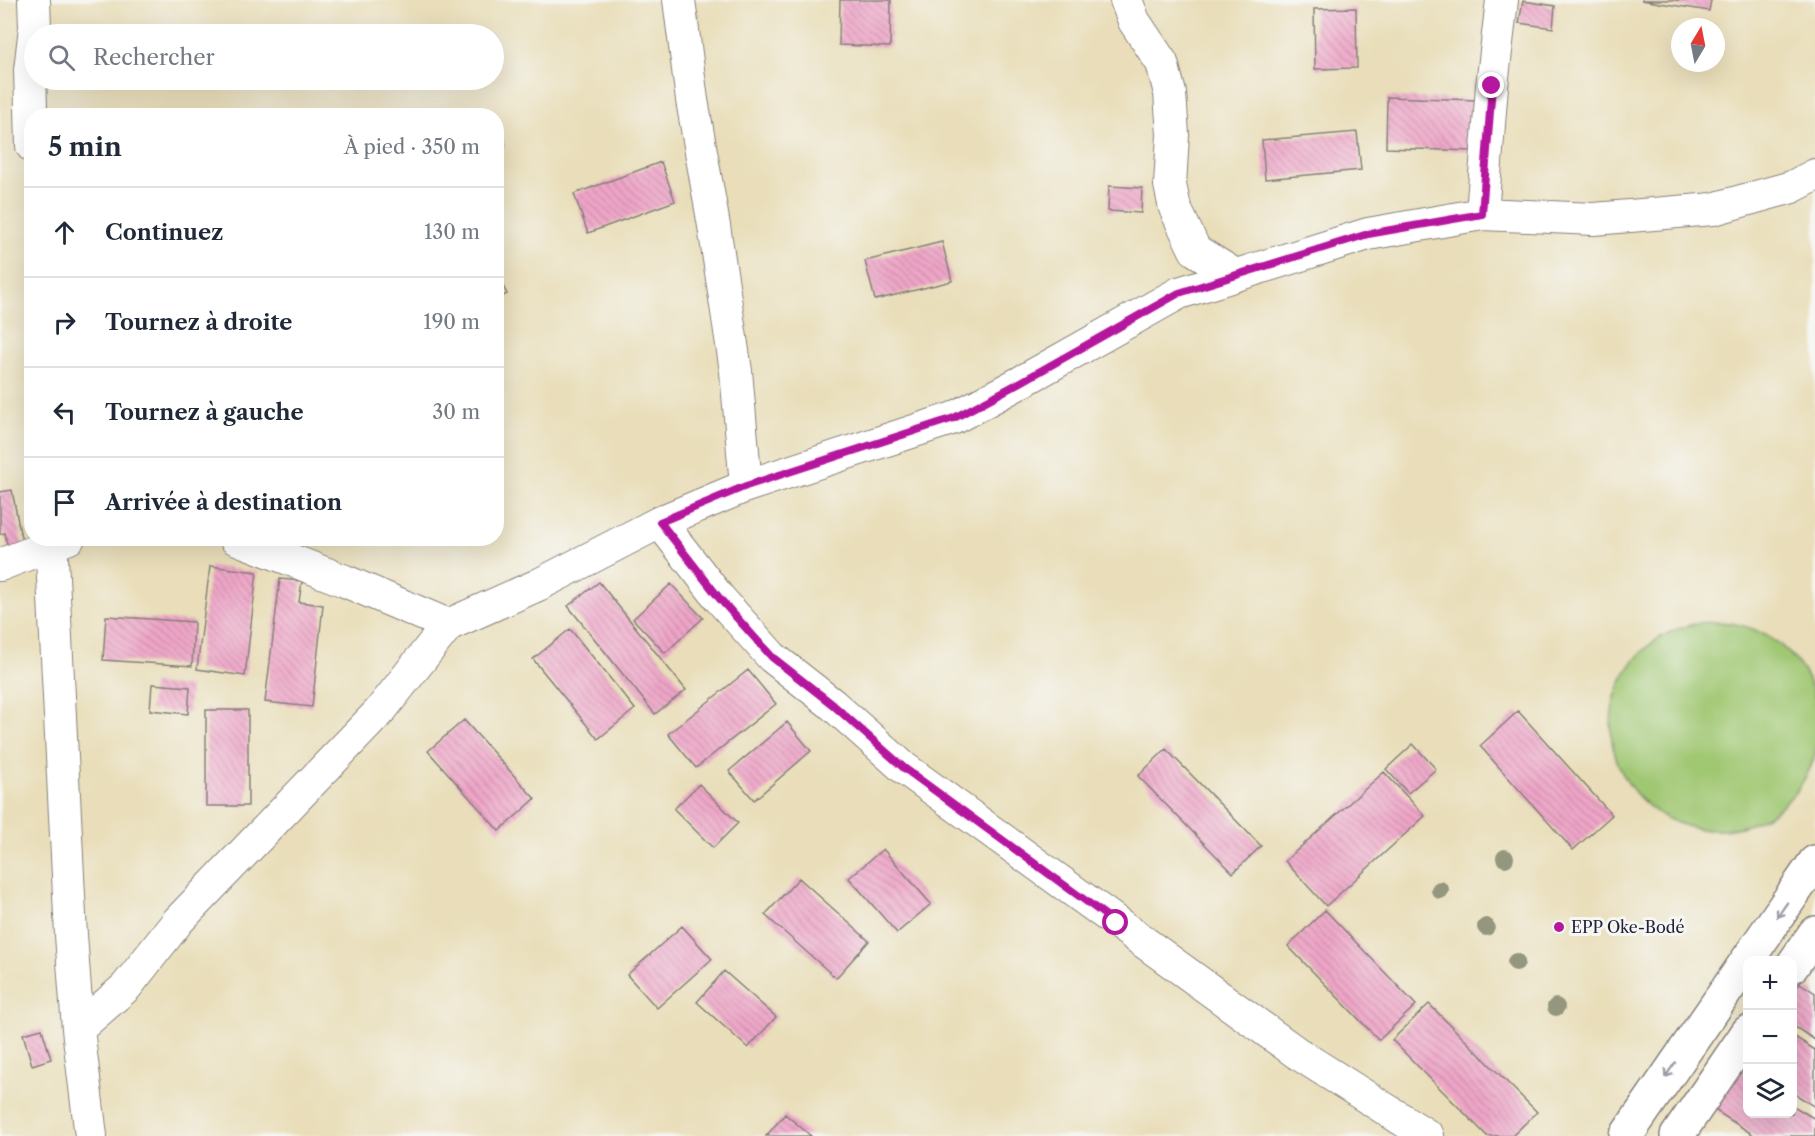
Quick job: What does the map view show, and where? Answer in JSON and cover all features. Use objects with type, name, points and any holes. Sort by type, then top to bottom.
[{"type":"main road","points":[[1626,1136],[1815,862]]},
{"type":"main road","points":[[1797,959],[1815,933]]},
{"type":"main road","points":[[1677,1136],[1743,1039]]},
{"type":"street","points":[[34,0],[35,24]]},
{"type":"street","points":[[679,0],[692,100],[736,371],[746,486]]},
{"type":"street","points":[[1126,0],[1134,21],[1162,63],[1170,93],[1172,125],[1170,185],[1175,208],[1195,250],[1235,275]]},
{"type":"street","points":[[1482,214],[1492,86],[1502,0]]},
{"type":"street","points":[[30,90],[30,108]]},
{"type":"street","points":[[78,1029],[126,987],[178,921],[380,711],[448,625],[538,585],[660,522],[746,486],[954,418],[1179,293],[1368,234],[1482,214],[1594,219],[1713,208],[1792,187],[1815,175]]},
{"type":"street","points":[[1179,293],[1195,250]]},
{"type":"street","points":[[660,522],[720,599],[772,657],[832,704],[904,768],[1297,1053],[1428,1136]]},
{"type":"street","points":[[0,565],[45,546]]},
{"type":"street","points":[[57,546],[70,924],[78,1029],[91,1136]]},
{"type":"street","points":[[255,546],[448,625]]},
{"type":"green space","points":[[1705,622],[1725,622],[1755,629],[1773,639],[1789,652],[1802,668],[1815,696],[1816,751],[1812,766],[1802,784],[1789,800],[1773,813],[1755,823],[1725,830],[1705,830],[1675,823],[1657,813],[1641,800],[1628,784],[1618,766],[1611,736],[1611,716],[1618,686],[1628,668],[1641,652],[1657,639],[1675,629]]},
{"type":"building","points":[[840,0],[891,0],[890,47],[839,45]]},
{"type":"building","points":[[1641,0],[1711,0],[1709,11]]},
{"type":"building","points":[[1523,1],[1555,6],[1553,28],[1519,23]]},
{"type":"building","points":[[1356,8],[1357,68],[1315,69],[1314,9]]},
{"type":"building","points":[[1387,97],[1477,100],[1475,151],[1386,148]]},
{"type":"building","points":[[1357,132],[1361,170],[1265,179],[1262,140]]},
{"type":"building","points":[[661,162],[675,201],[588,233],[574,194]]},
{"type":"building","points":[[1109,186],[1142,188],[1141,213],[1108,211]]},
{"type":"building","points":[[942,242],[952,281],[875,300],[865,261]]},
{"type":"building","points":[[12,490],[23,548],[8,550],[5,533],[0,534],[0,492]]},
{"type":"building","points":[[210,566],[257,572],[245,676],[197,669]]},
{"type":"building","points":[[280,579],[302,581],[299,602],[323,605],[312,707],[265,702]]},
{"type":"building","points":[[599,582],[686,690],[655,714],[568,606]]},
{"type":"building","points":[[671,584],[703,618],[665,653],[633,619]]},
{"type":"building","points":[[106,616],[194,622],[192,666],[103,660]]},
{"type":"building","points":[[570,629],[635,709],[598,739],[533,659]]},
{"type":"building","points":[[748,670],[776,704],[696,768],[668,734]]},
{"type":"building","points":[[152,684],[190,687],[188,714],[150,710]]},
{"type":"building","points":[[206,710],[248,710],[248,806],[206,806]]},
{"type":"building","points":[[1518,711],[1612,815],[1573,850],[1480,746]]},
{"type":"building","points":[[464,720],[535,799],[499,831],[428,751]]},
{"type":"building","points":[[787,722],[811,751],[754,800],[729,771]]},
{"type":"building","points":[[1413,744],[1436,769],[1408,793],[1386,769]]},
{"type":"building","points":[[1166,749],[1261,846],[1233,873],[1138,776]]},
{"type":"building","points":[[1384,772],[1425,816],[1326,906],[1285,861]]},
{"type":"building","points":[[699,784],[738,823],[713,848],[674,809]]},
{"type":"building","points":[[883,849],[931,904],[897,933],[849,878]]},
{"type":"building","points":[[799,878],[869,941],[836,978],[765,915]]},
{"type":"building","points":[[1325,910],[1416,1005],[1379,1040],[1288,946]]},
{"type":"building","points":[[682,926],[712,959],[657,1008],[627,975]]},
{"type":"building","points":[[724,971],[776,1017],[748,1048],[697,1002]]},
{"type":"building","points":[[1800,983],[1815,993],[1815,1040],[1797,1028],[1797,987]]},
{"type":"building","points":[[1429,1004],[1537,1112],[1512,1136],[1487,1136],[1392,1040]]},
{"type":"building","points":[[42,1029],[51,1059],[32,1065],[23,1034]]},
{"type":"building","points":[[1797,1038],[1815,1050],[1815,1107],[1797,1095]]},
{"type":"building","points":[[1735,1068],[1743,1073],[1743,1118],[1797,1118],[1797,1108],[1815,1119],[1815,1136],[1755,1136],[1710,1107]]},
{"type":"building","points":[[785,1114],[811,1136],[766,1136]]},
{"type":"place","name":"EPP Oke-Bodé","points":[[1559,927]]},
{"type":"route","points":[[1116,923],[904,768],[832,704],[772,657],[720,599],[660,522],[746,486],[954,418],[1179,293],[1368,234],[1482,214],[1492,86]]}]
